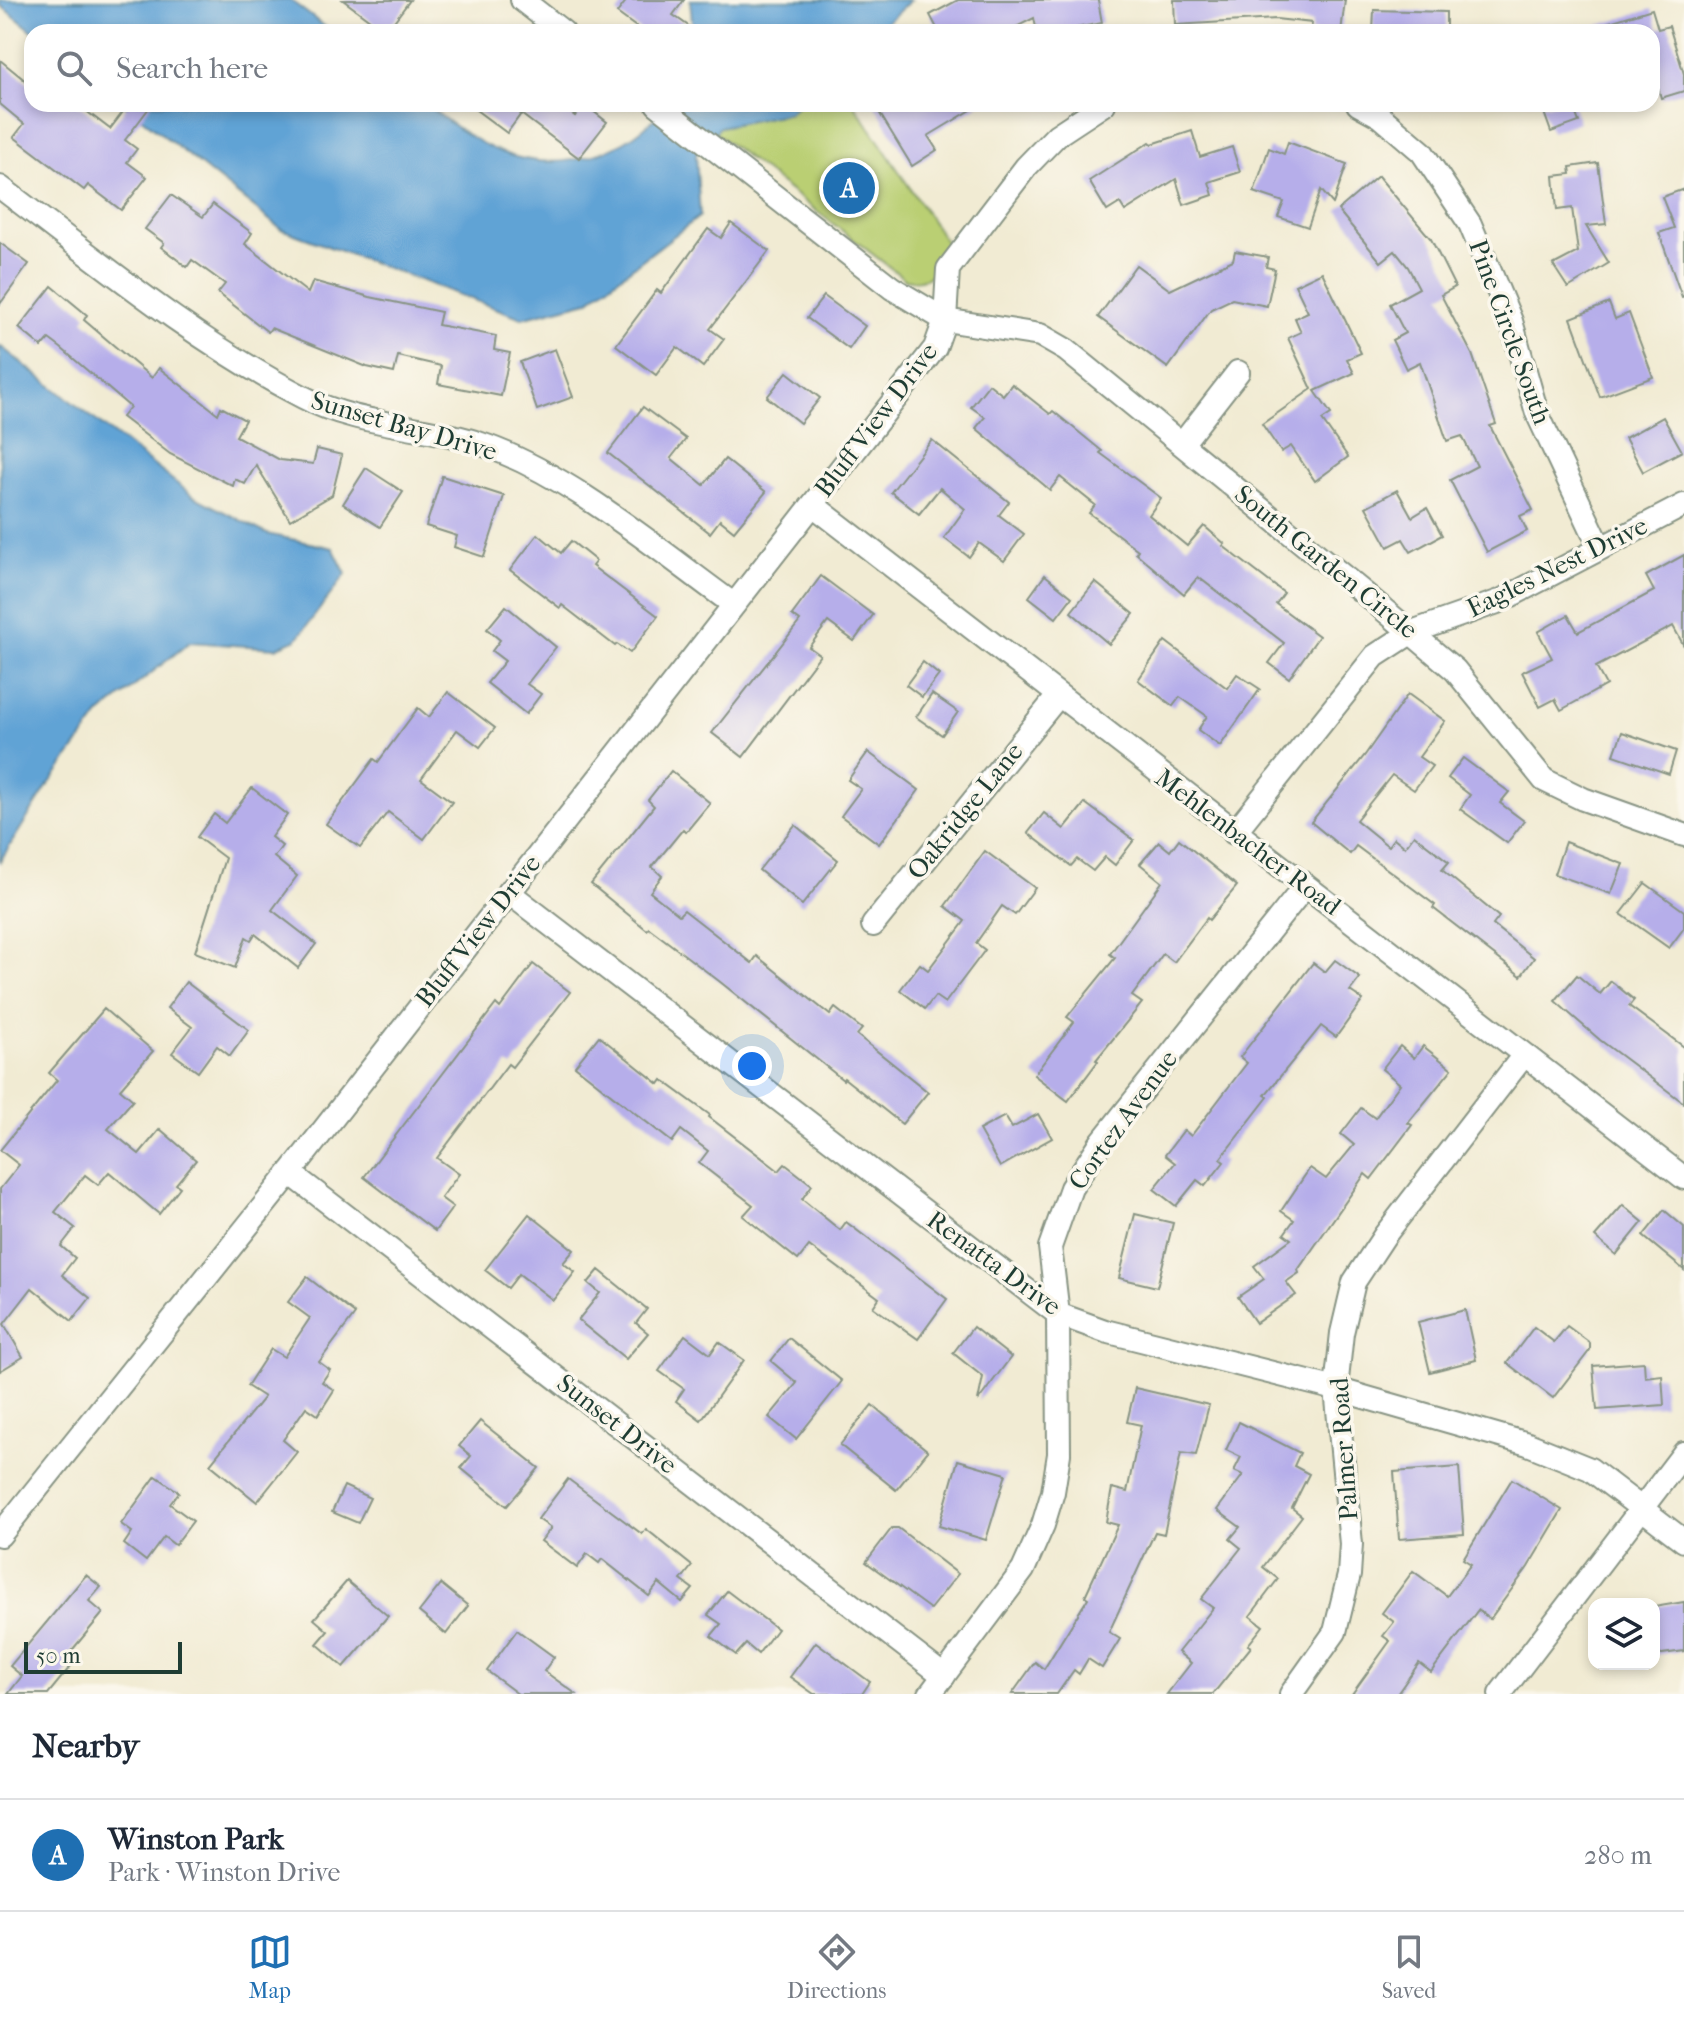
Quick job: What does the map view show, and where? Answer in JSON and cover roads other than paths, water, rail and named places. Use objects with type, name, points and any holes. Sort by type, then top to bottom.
[{"type":"street","points":[[522,0],[553,24]]},
{"type":"street","points":[[667,112],[892,288],[945,320],[948,269],[1026,167],[1057,135],[1092,112]]},
{"type":"street","name":"Pine Circle South","points":[[1373,112],[1422,152],[1470,224],[1511,321],[1537,413],[1600,547]]},
{"type":"street","name":"Sunset Bay Drive","points":[[0,187],[186,329],[305,399],[386,425],[428,430],[479,443],[542,471],[733,604]]},
{"type":"street","name":"South Garden Circle","points":[[945,320],[1040,335],[1066,350],[1455,670],[1544,780],[1583,799],[1683,832]]},
{"type":"street","name":"Bluff View Drive","points":[[0,1535],[290,1173],[813,505],[935,348],[945,320]]},
{"type":"street","points":[[1182,444],[1238,372]]},
{"type":"street","name":"Mehlenbacher Road","points":[[813,505],[1684,1178]]},
{"type":"street","name":"Eagles Nest Drive","points":[[1234,833],[1375,656],[1412,632],[1500,601],[1684,505]]},
{"type":"street","name":"Oakridge Lane","points":[[873,925],[1058,696]]},
{"type":"street","name":"Cortez Avenue","points":[[937,1685],[1023,1570],[1043,1525],[1053,1492],[1059,1454],[1058,1314],[1050,1247],[1071,1188],[1102,1141],[1305,886]]},
{"type":"street","name":"Renatta Drive","points":[[508,892],[1058,1314],[1105,1331],[1336,1389],[1528,1444],[1590,1469],[1684,1541]]},
{"type":"street","name":"Palmer Road","points":[[1291,1694],[1335,1632],[1349,1575],[1351,1544],[1336,1389],[1342,1333],[1354,1282],[1385,1235],[1524,1055]]},
{"type":"street","name":"Sunset Drive","points":[[290,1173],[937,1685]]},
{"type":"street","points":[[1500,1694],[1684,1453]]},
{"type":"water","points":[[0,0],[290,0],[322,24],[24,24],[0,5]]},
{"type":"water","points":[[690,0],[911,0],[885,24],[692,24]]},
{"type":"water","points":[[134,112],[436,112],[462,131],[503,153],[548,162],[593,155],[614,147],[634,135],[659,112],[790,112],[720,127],[696,154],[700,216],[588,301],[522,318],[281,229]]},
{"type":"water","points":[[0,346],[193,496],[267,534],[333,548],[346,574],[297,639],[276,648],[190,642],[100,714],[47,787],[0,861]]},
{"type":"place","name":"Winston Park","points":[[849,188]]}]
